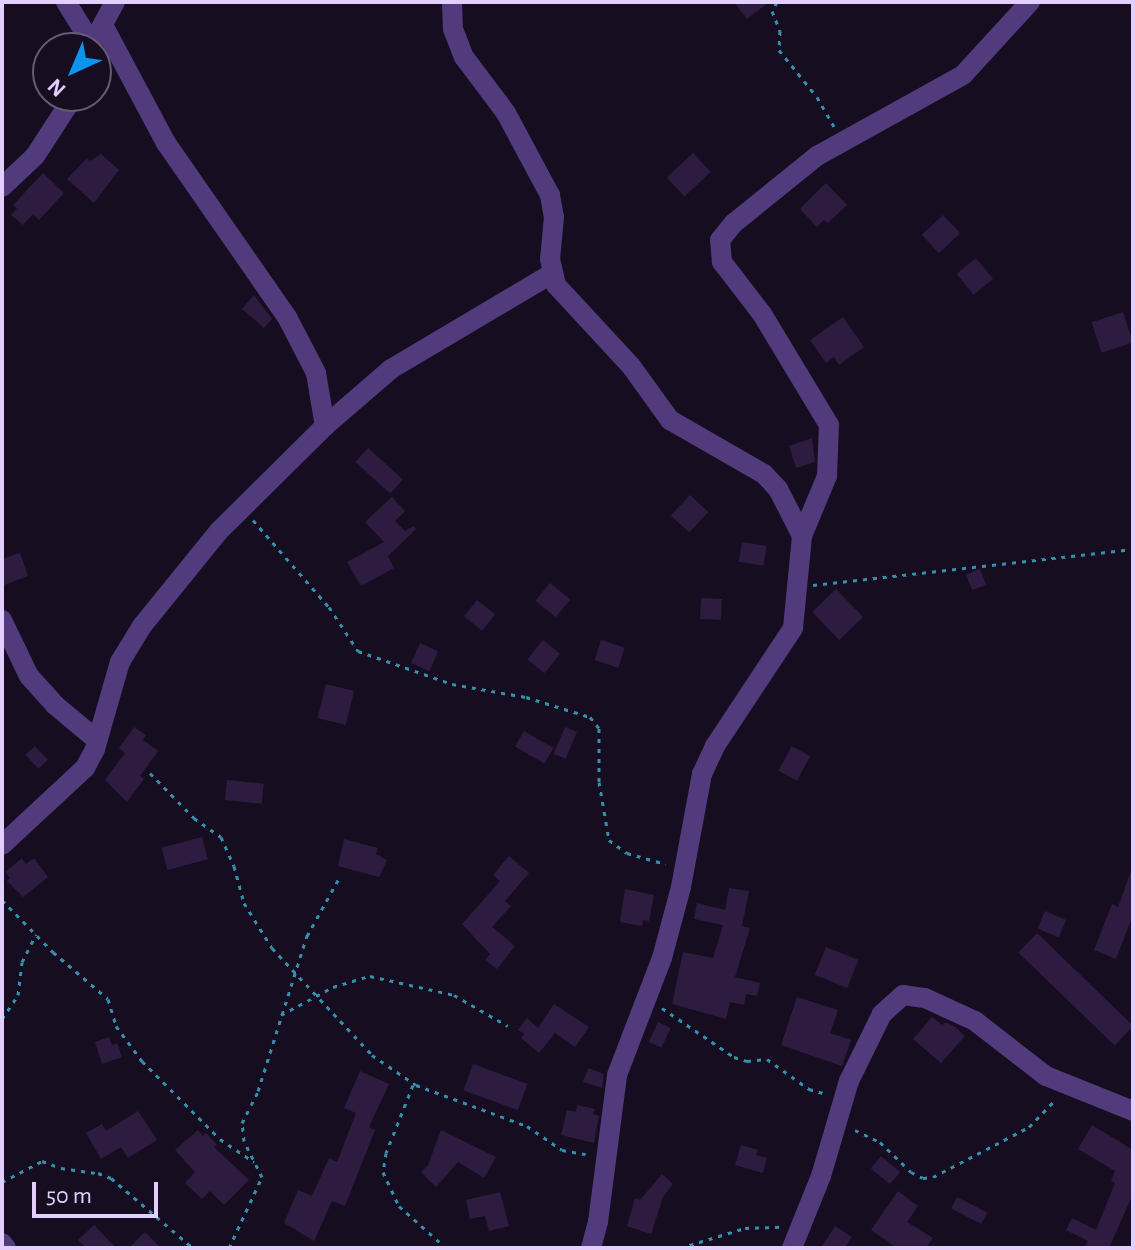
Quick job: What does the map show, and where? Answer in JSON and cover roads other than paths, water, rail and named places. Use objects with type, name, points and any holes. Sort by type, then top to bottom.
[{"type":"street","points":[[66,2],[83,32]]},
{"type":"street","points":[[99,32],[115,2]]},
{"type":"street","points":[[452,2],[453,29],[464,57],[506,113],[550,195],[554,217],[551,274],[569,301],[631,366],[670,420],[764,474],[778,489],[802,536]]},
{"type":"street","points":[[591,1248],[598,1222],[617,1075],[647,996],[681,887],[702,774],[715,746],[793,628],[802,536],[827,476],[829,425],[762,314],[722,262],[720,240],[734,223],[839,141],[963,75],[1030,2]]},
{"type":"street","points":[[103,25],[166,143],[287,317],[316,373],[325,426]]},
{"type":"street","points":[[2,187],[35,156],[64,112]]},
{"type":"street","points":[[2,845],[85,768],[97,740],[114,677],[142,626],[240,511],[325,426],[391,369],[551,274]]},
{"type":"street","points":[[2,620],[29,676],[55,705],[97,740]]},
{"type":"street","points":[[792,1248],[840,1117],[846,1090],[875,1024],[886,1008],[903,995],[925,998],[975,1021],[1033,1069],[1133,1111]]},
{"type":"street","points":[[2,1243],[6,1248]]}]
